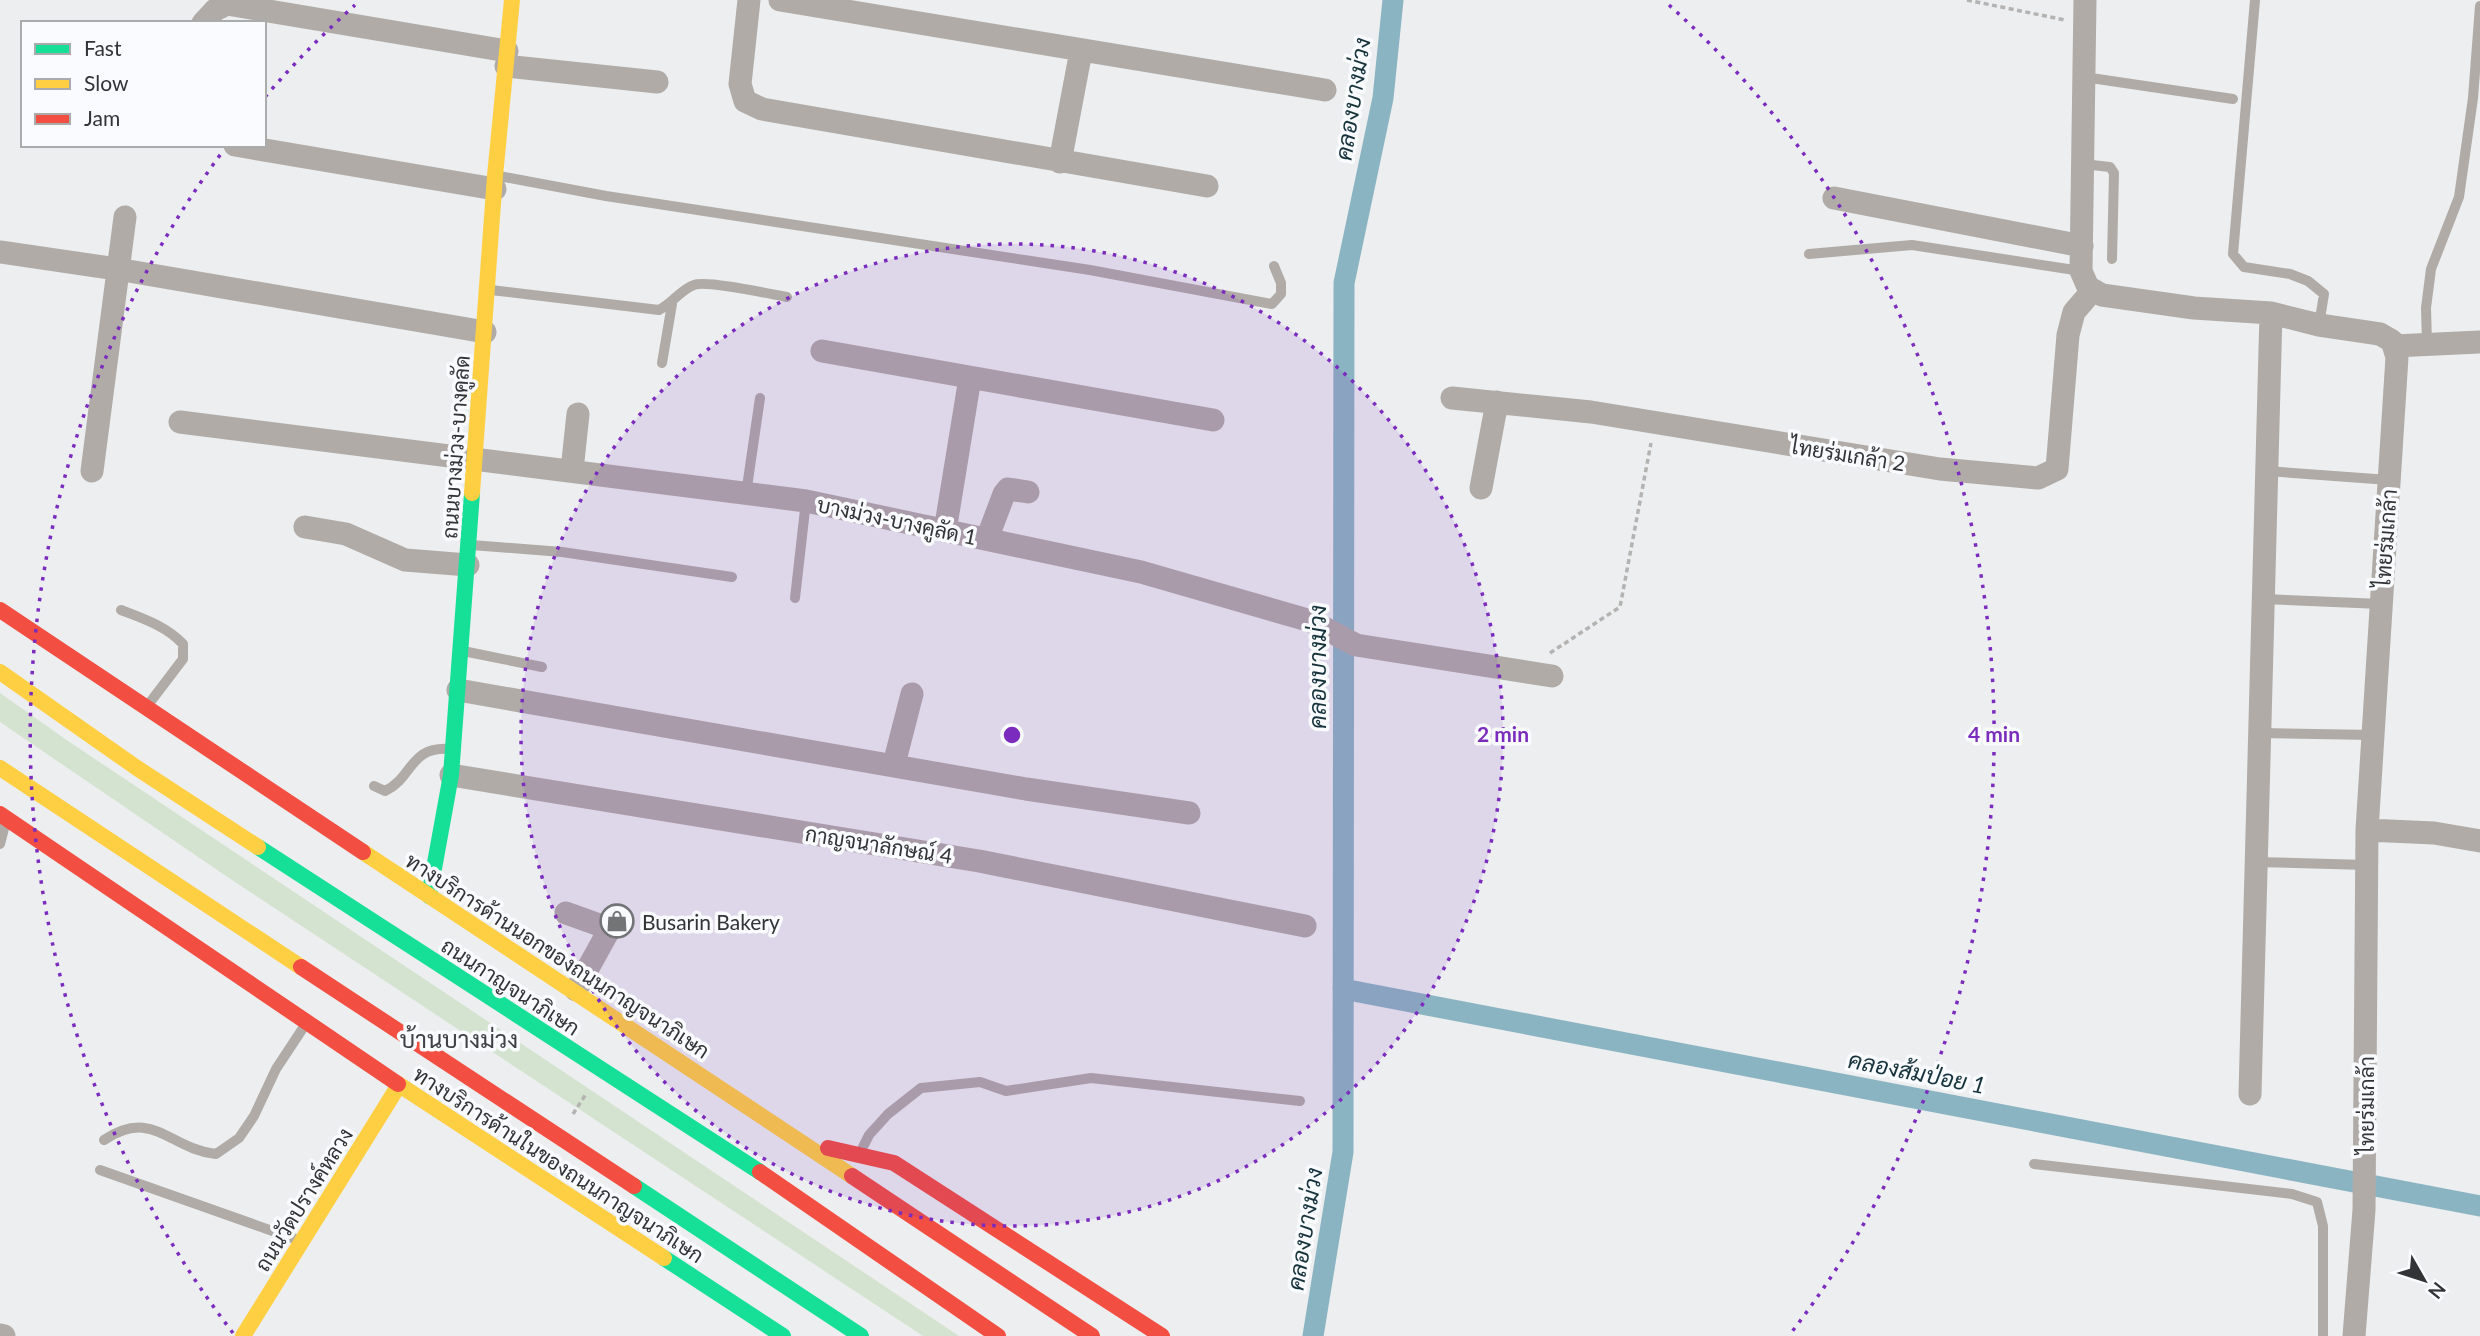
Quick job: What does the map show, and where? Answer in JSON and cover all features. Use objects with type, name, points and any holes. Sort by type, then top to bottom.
[{"type":"main road","name":"ถนนบางม่วง-บางคูลัด","points":[[429,896],[451,775],[495,182],[512,0]]},
{"type":"main road","name":"ทางบริการด้านนอกของถนนกาญจนาภิเษก","points":[[0,610],[429,896],[576,990],[1092,1336]]},
{"type":"main road","name":"ถนนกาญจนาภิเษก","points":[[0,672],[137,768],[790,1192],[998,1336]]},
{"type":"main road","points":[[0,768],[861,1336]]},
{"type":"main road","name":"ทางบริการด้านในของถนนกาญจนาภิเษก","points":[[3,816],[400,1085],[783,1336]]},
{"type":"main road","name":"ถนนวัดปรางค์หลวง","points":[[243,1336],[400,1085]]},
{"type":"main road","points":[[799,1140],[858,1158],[894,1163],[1162,1336]]},
{"type":"main road","points":[[751,1314],[766,1336]]},
{"type":"street","points":[[749,0],[740,84],[745,101],[762,109],[1207,186]]},
{"type":"street","points":[[780,0],[1325,90]]},
{"type":"street","points":[[2085,0],[2082,246],[2087,281],[2102,295],[2194,308],[2272,313],[2319,325],[2379,334],[2392,341],[2394,346],[2480,342]]},
{"type":"street","points":[[206,21],[215,10],[227,4],[258,4],[506,58],[657,82]]},
{"type":"street","points":[[1060,162],[1081,51]]},
{"type":"street","points":[[249,147],[495,182]]},
{"type":"street","points":[[1834,198],[2082,246]]},
{"type":"street","points":[[92,471],[125,217]]},
{"type":"street","points":[[0,253],[117,269],[485,332]]},
{"type":"street","name":"ไทยร่มเกล้า 2","points":[[1452,398],[1656,422],[1940,469],[2038,478],[2050,475],[2057,469],[2068,335],[2087,281]]},
{"type":"street","points":[[2250,1094],[2272,313]]},
{"type":"street","name":"ไทยร่มเกล้า","points":[[2354,1336],[2364,1210],[2367,830],[2397,357],[2394,346]]},
{"type":"street","points":[[822,351],[1213,420]]},
{"type":"street","points":[[946,531],[970,377]]},
{"type":"street","points":[[1481,488],[1497,402]]},
{"type":"street","points":[[572,471],[578,414]]},
{"type":"street","name":"บางม่วง-บางคูลัด 1","points":[[180,422],[806,501],[1141,572],[1311,621],[1356,645],[1552,676]]},
{"type":"street","points":[[987,539],[1004,494],[1009,489],[1028,492]]},
{"type":"street","points":[[305,527],[346,534],[405,560],[469,555]]},
{"type":"street","points":[[458,690],[1026,789],[1189,813]]},
{"type":"street","points":[[894,764],[912,694]]},
{"type":"street","name":"กาญจนาลักษณ์ 4","points":[[451,775],[979,861],[1305,926]]},
{"type":"street","points":[[2367,830],[2434,833],[2480,841]]},
{"type":"street","points":[[566,913],[605,927],[608,932],[576,990]]},
{"type":"lane","points":[[2255,0],[2233,254],[2244,267],[2290,274],[2308,281],[2324,294],[2319,325]]},
{"type":"lane","points":[[2427,343],[2426,308],[2431,269],[2459,197],[2473,98],[2480,6]]},
{"type":"lane","points":[[2084,77],[2233,99]]},
{"type":"lane","points":[[2083,164],[2110,167],[2114,173],[2112,259]]},
{"type":"lane","points":[[495,182],[606,196],[1090,270],[1272,304],[1281,294],[1273,266]]},
{"type":"lane","points":[[1809,254],[1912,245],[2087,281]]},
{"type":"lane","points":[[488,290],[659,310],[671,304],[682,290],[698,283],[787,297]]},
{"type":"lane","points":[[662,363],[671,304]]},
{"type":"lane","points":[[746,494],[760,398]]},
{"type":"lane","points":[[2267,471],[2389,480]]},
{"type":"lane","points":[[795,598],[806,501]]},
{"type":"lane","points":[[469,555],[562,552],[732,577]]},
{"type":"lane","points":[[2263,599],[2381,604]]},
{"type":"lane","points":[[121,610],[154,622],[172,633],[183,644],[183,659],[146,709]]},
{"type":"lane","points":[[461,651],[542,667]]},
{"type":"lane","points":[[2260,733],[2373,735]]},
{"type":"lane","points":[[374,786],[385,791],[394,787],[422,754],[434,748],[453,749]]},
{"type":"lane","points":[[0,844],[3,816]]},
{"type":"lane","points":[[2256,862],[2367,865]]},
{"type":"lane","points":[[104,1140],[118,1130],[138,1126],[166,1133],[195,1150],[216,1154],[239,1138],[254,1116],[276,1069],[307,1022]]},
{"type":"lane","points":[[858,1158],[869,1135],[888,1114],[921,1088],[980,1082],[1006,1091],[1091,1078],[1300,1101]]},
{"type":"lane","points":[[2034,1164],[2292,1194],[2317,1202],[2323,1226],[2323,1336]]},
{"type":"lane","points":[[100,1170],[302,1241]]},
{"type":"path","points":[[1967,0],[2085,24]]},
{"type":"path","points":[[1521,671],[1620,607],[1656,422]]},
{"type":"path","points":[[567,1123],[588,1090]]},
{"type":"green space","points":[[0,693],[959,1336],[923,1336],[232,880],[0,722]]},
{"type":"waterway","name":"คลองบางม่วง","points":[[1313,1336],[1343,1152],[1344,283],[1383,98],[1393,0]]},
{"type":"waterway","name":"คลองส้มป่อย 1","points":[[1343,989],[2480,1206]]},
{"type":"traffic: fast","points":[[429,896],[451,775],[472,493]]},
{"type":"traffic: fast","points":[[258,847],[760,1172]]},
{"type":"traffic: fast","points":[[634,1186],[861,1336]]},
{"type":"traffic: fast","points":[[664,1258],[783,1336]]},
{"type":"traffic: slow","points":[[472,493],[495,176],[512,0]]},
{"type":"traffic: slow","points":[[0,672],[137,768],[258,847]]},
{"type":"traffic: slow","points":[[0,768],[301,967]]},
{"type":"traffic: slow","points":[[363,852],[852,1176]]},
{"type":"traffic: slow","points":[[398,1084],[664,1258]]},
{"type":"traffic: slow","points":[[243,1336],[399,1085]]},
{"type":"traffic: jam","points":[[0,610],[363,852]]},
{"type":"traffic: jam","points":[[0,814],[398,1084]]},
{"type":"traffic: jam","points":[[301,967],[634,1186]]},
{"type":"traffic: jam","points":[[828,1148],[894,1163],[1162,1336]]},
{"type":"traffic: jam","points":[[760,1172],[998,1336]]},
{"type":"traffic: jam","points":[[852,1176],[1092,1336]]},
{"type":"place","name":"Busarin Bakery","points":[[617,921]]},
{"type":"district","name":"บ้านบางม่วง","points":[[459,1038]]}]
